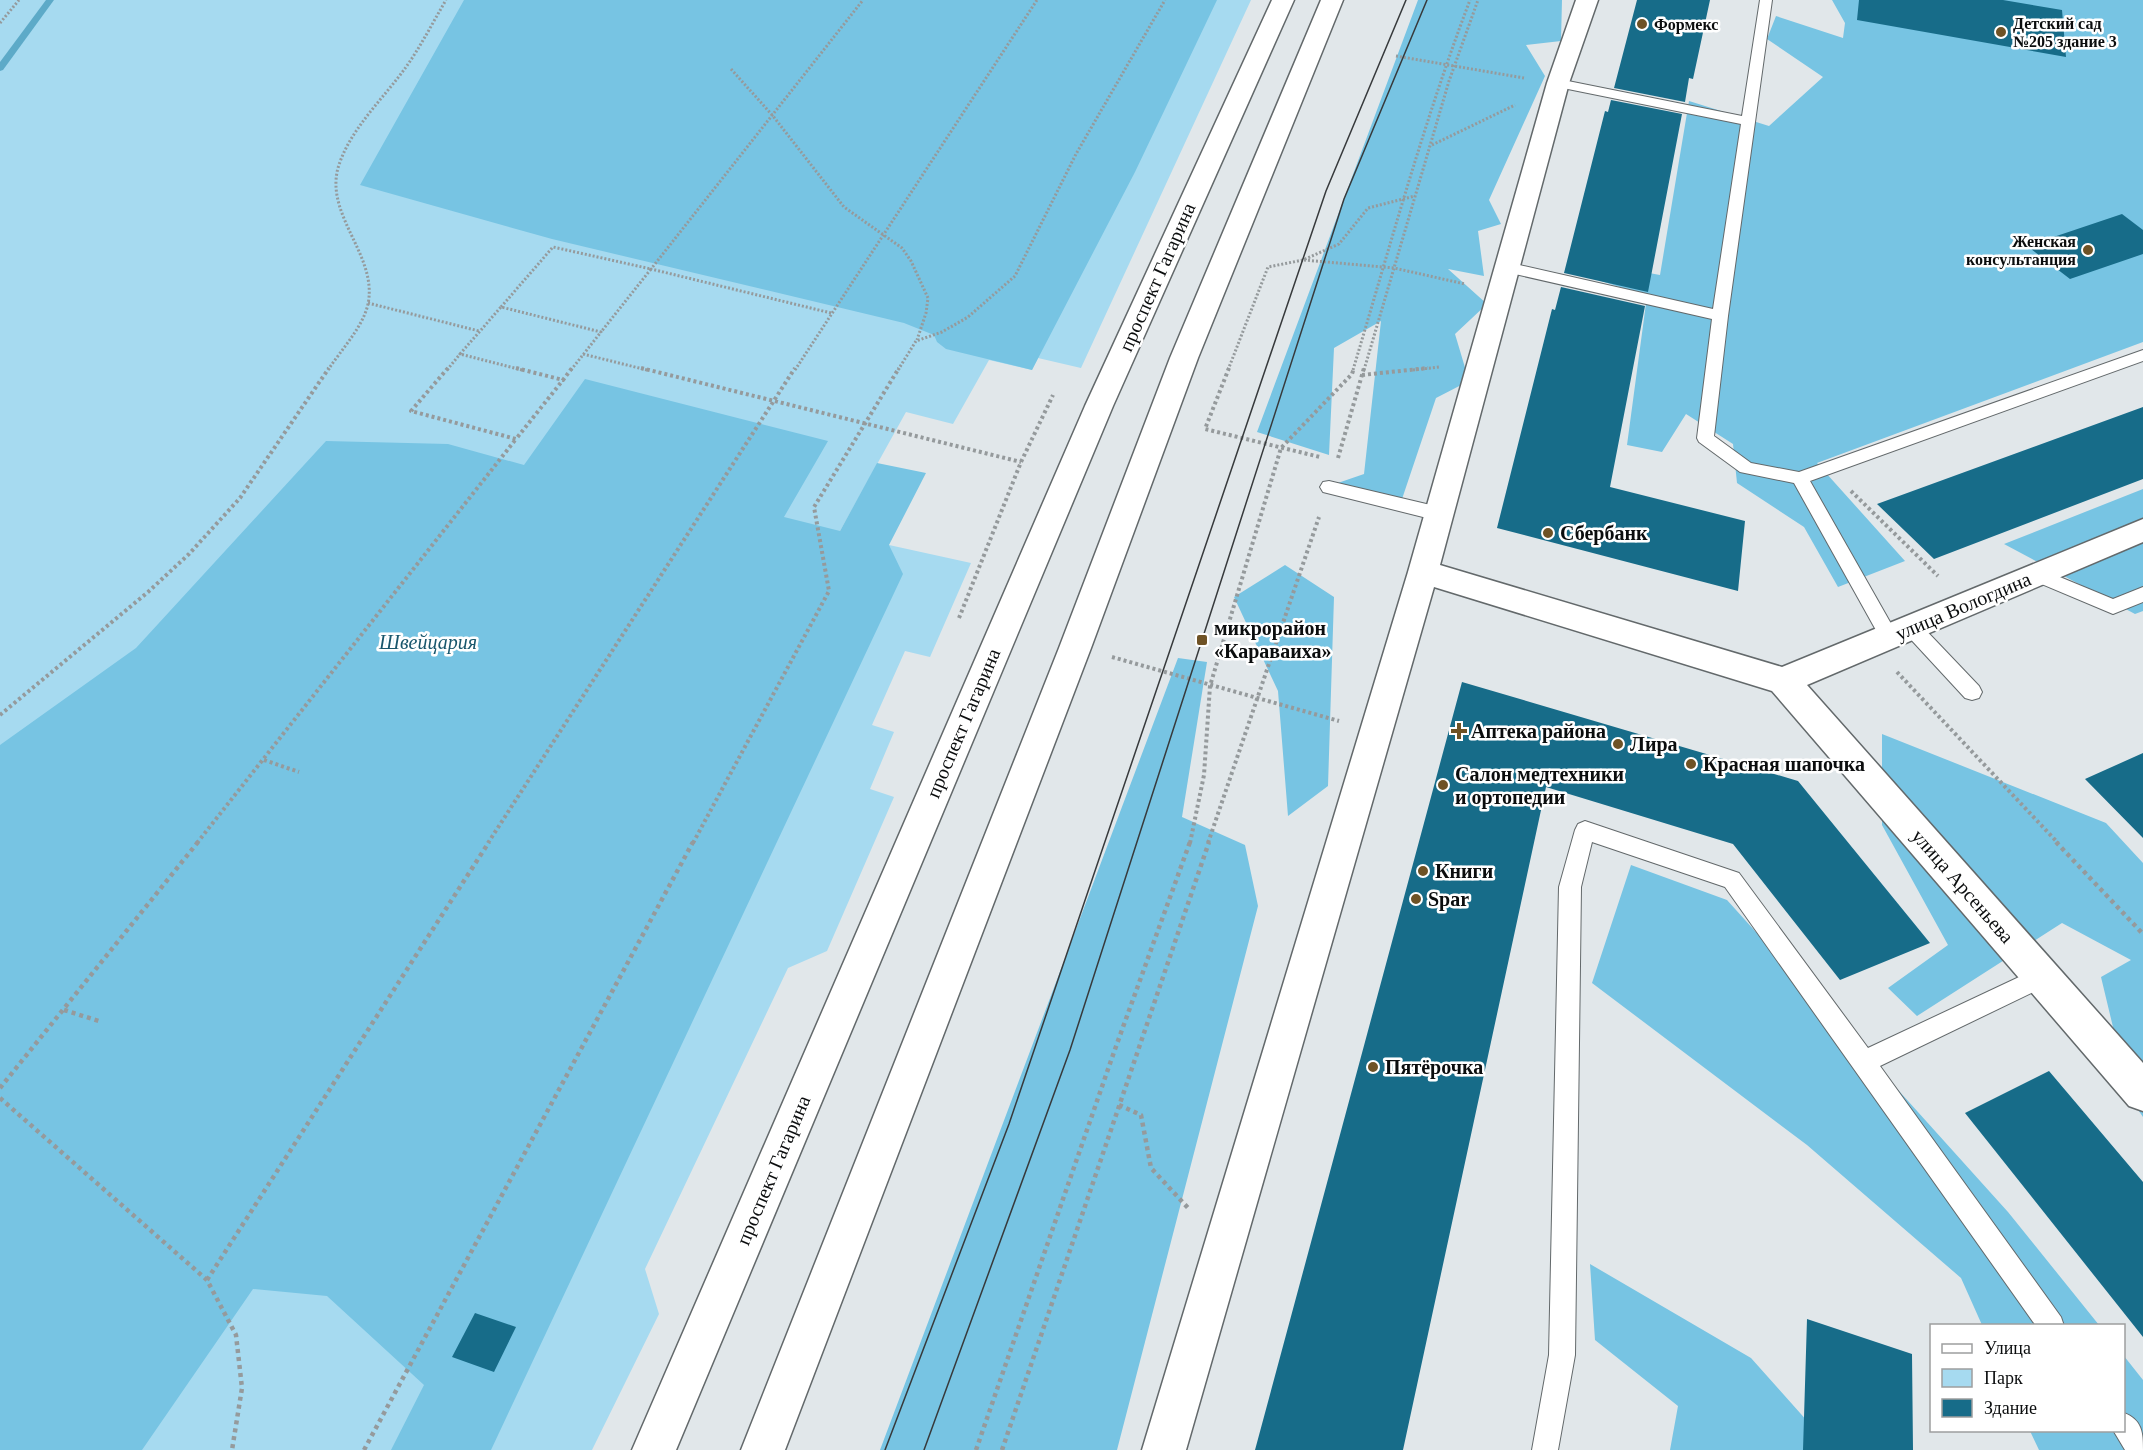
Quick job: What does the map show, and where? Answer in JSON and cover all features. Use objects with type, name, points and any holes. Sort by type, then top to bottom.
[{"type":"main road","name":"проспект Гагарина","points":[[654,1450],[1099,406],[1283,0]]},
{"type":"main road","points":[[763,1450],[1075,648],[1176,378],[1332,0]]},
{"type":"main road","points":[[1164,1450],[1423,572],[1558,83],[1587,0]]},
{"type":"main road","name":"улица Вологдина","points":[[1783,681],[2143,530]]},
{"type":"main road","points":[[1423,572],[1783,681]]},
{"type":"main road","name":"улица Арсеньева","points":[[1783,681],[2143,1092]]},
{"type":"lane","points":[[1766,0],[1720,316],[1705,438],[1746,468],[1800,478],[2143,355]]},
{"type":"lane","points":[[1558,83],[1748,121]]},
{"type":"lane","points":[[1506,267],[1720,316]]},
{"type":"lane","points":[[1800,478],[1890,636],[1972,692]]},
{"type":"lane","points":[[1329,487],[1439,514]]},
{"type":"lane","points":[[2038,574],[2113,606],[2143,594]]},
{"type":"lane","points":[[1545,1450],[1562,1355],[1570,887],[1585,830],[1732,880],[2051,1324]]},
{"type":"lane","points":[[1864,1062],[2042,977]]},
{"type":"lane","points":[[2125,1427],[2141,1450]]},
{"type":"path","points":[[0,23],[19,0]]},
{"type":"path","points":[[0,716],[148,592],[189,554],[240,498],[356,329],[368,303],[363,261],[339,202],[336,181],[347,149],[409,63],[446,0]]},
{"type":"path","points":[[0,1088],[264,760],[862,0]]},
{"type":"path","points":[[207,1280],[773,400],[1037,0]]},
{"type":"path","points":[[916,341],[942,332],[968,316],[1015,276],[1076,154],[1165,0]]},
{"type":"path","points":[[976,1450],[1110,1063],[1190,842],[1204,775],[1210,686],[1281,448],[1352,374],[1446,64],[1470,0]]},
{"type":"path","points":[[1002,1450],[1329,487],[1415,196],[1478,0]]},
{"type":"path","points":[[1396,56],[1558,83]]},
{"type":"path","points":[[364,1450],[829,591],[814,507],[916,341],[927,313],[928,298],[911,261],[902,248],[844,207],[773,116],[731,69]]},
{"type":"path","points":[[1432,145],[1558,83]]},
{"type":"path","points":[[1205,429],[1268,267],[1303,260],[1339,244],[1368,208],[1415,196]]},
{"type":"path","points":[[516,439],[411,411],[553,247],[831,313]]},
{"type":"path","points":[[1303,260],[1394,268],[1499,291]]},
{"type":"path","points":[[368,303],[479,331]]},
{"type":"path","points":[[501,307],[601,332]]},
{"type":"path","points":[[460,354],[563,380]]},
{"type":"path","points":[[583,354],[1021,462]]},
{"type":"path","points":[[1362,375],[1479,363]]},
{"type":"path","points":[[959,618],[1021,462],[1053,395]]},
{"type":"path","points":[[1827,468],[1967,604]]},
{"type":"path","points":[[1890,636],[2143,934]]},
{"type":"path","points":[[1108,656],[1376,731]]},
{"type":"path","points":[[264,760],[299,772]]},
{"type":"path","points":[[64,1010],[102,1022]]},
{"type":"path","points":[[0,1098],[207,1280],[236,1335],[242,1388],[232,1450]]},
{"type":"path","points":[[1119,1105],[1141,1115],[1151,1168],[1186,1208],[1230,1226]]},
{"type":"green space","name":"Швейцария","points":[[0,0],[1251,0],[1081,368],[1038,358],[1032,370],[989,360],[953,424],[906,412],[840,531],[889,545],[971,563],[930,657],[905,651],[872,725],[894,732],[870,789],[894,797],[827,951],[788,968],[645,1269],[659,1314],[592,1450],[0,1450]]},
{"type":"green space","points":[[464,0],[1217,0],[1135,172],[1032,370],[946,349],[937,342],[934,335],[904,323],[552,239],[360,185]]},
{"type":"green space","points":[[1418,0],[1562,0],[1561,41],[1526,45],[1545,76],[1489,200],[1501,224],[1478,231],[1484,276],[1448,269],[1487,304],[1455,334],[1469,381],[1436,398],[1402,499],[1332,485],[1364,474],[1381,321],[1334,348],[1329,455],[1257,432]]},
{"type":"green space","points":[[1832,0],[2143,0],[2143,342],[1817,463],[1905,561],[1838,587],[1804,527],[1737,483],[1733,444],[1686,414],[1662,452],[1627,445],[1647,296],[1589,277],[1573,259],[1660,275],[1689,101],[1769,126],[1823,77],[1767,39],[1776,16],[1843,38],[1845,23]]},
{"type":"green space","points":[[585,379],[828,441],[784,517],[840,531],[877,463],[926,473],[889,545],[903,574],[491,1450],[391,1450],[424,1385],[327,1296],[253,1289],[142,1450],[0,1450],[0,745],[136,648],[326,441],[448,444],[524,465]]},
{"type":"green space","points":[[2143,489],[2143,611],[2135,614],[2004,544]]},
{"type":"green space","points":[[1285,565],[1334,597],[1328,786],[1288,816],[1278,691],[1234,597]]},
{"type":"green space","points":[[1178,658],[1207,662],[1182,817],[1245,845],[1258,906],[1117,1450],[880,1450]]},
{"type":"green space","points":[[1882,734],[2106,823],[2143,863],[2143,1117],[2130,1098],[2101,977],[2131,960],[2062,923],[1917,1016],[1888,988],[1948,945],[1882,825]]},
{"type":"green space","points":[[1631,865],[1727,900],[2008,1212],[2098,1324],[1982,1324],[1961,1278],[1807,1145],[1592,983]]},
{"type":"green space","points":[[1590,1264],[1751,1358],[1833,1450],[1670,1450],[1678,1406],[1595,1340]]},
{"type":"green space","points":[[2125,1357],[2143,1380],[2143,1450],[2039,1450],[2030,1432],[2125,1432]]},
{"type":"building","points":[[1637,0],[1710,0],[1693,79],[1689,78],[1685,102],[1614,88]]},
{"type":"building","points":[[1859,0],[2003,0],[2062,10],[2066,57],[1857,20]]},
{"type":"building","points":[[1611,100],[1682,114],[1648,292],[1564,273],[1605,111],[1608,112]]},
{"type":"building","name":"Женская консультанция","points":[[2122,214],[2143,230],[2143,254],[2070,279],[2027,246]]},
{"type":"building","points":[[1561,287],[1645,306],[1610,487],[1745,521],[1738,591],[1497,528],[1552,309],[1555,310]]},
{"type":"building","points":[[2143,407],[2143,479],[1934,559],[1877,504]]},
{"type":"building","points":[[1462,682],[1798,781],[1930,943],[1840,980],[1733,844],[1546,787],[1403,1450],[1255,1450]]},
{"type":"building","points":[[2143,753],[2143,838],[2085,779]]},
{"type":"building","points":[[2049,1071],[2143,1182],[2143,1337],[1965,1113]]},
{"type":"building","points":[[475,1313],[516,1327],[494,1372],[452,1357]]},
{"type":"building","points":[[1807,1319],[1912,1354],[1913,1450],[1803,1450]]},
{"type":"waterway","points":[[0,68],[50,0]]},
{"type":"tram line","points":[[885,1450],[1009,1124],[1326,191],[1406,0]]},
{"type":"tram line","points":[[924,1450],[1070,1050],[1344,199],[1427,0]]},
{"type":"place","name":"Формекс","points":[[1642,24]]},
{"type":"place","name":"Детский сад №205 здание 3","points":[[2001,32]]},
{"type":"place","name":"Женская консультанция","points":[[2088,250]]},
{"type":"place","name":"Сбербанк","points":[[1548,533]]},
{"type":"place","name":"микрорайон «Караваиха»","points":[[1202,640]]},
{"type":"place","name":"Аптека района","points":[[1459,731]]},
{"type":"place","name":"Лира","points":[[1618,744]]},
{"type":"place","name":"Красная шапочка","points":[[1691,764]]},
{"type":"place","name":"Салон медтехники и ортопедии","points":[[1443,785]]},
{"type":"place","name":"Книги","points":[[1423,871]]},
{"type":"place","name":"Spar","points":[[1416,899]]},
{"type":"place","name":"Пятёрочка","points":[[1373,1067]]}]
